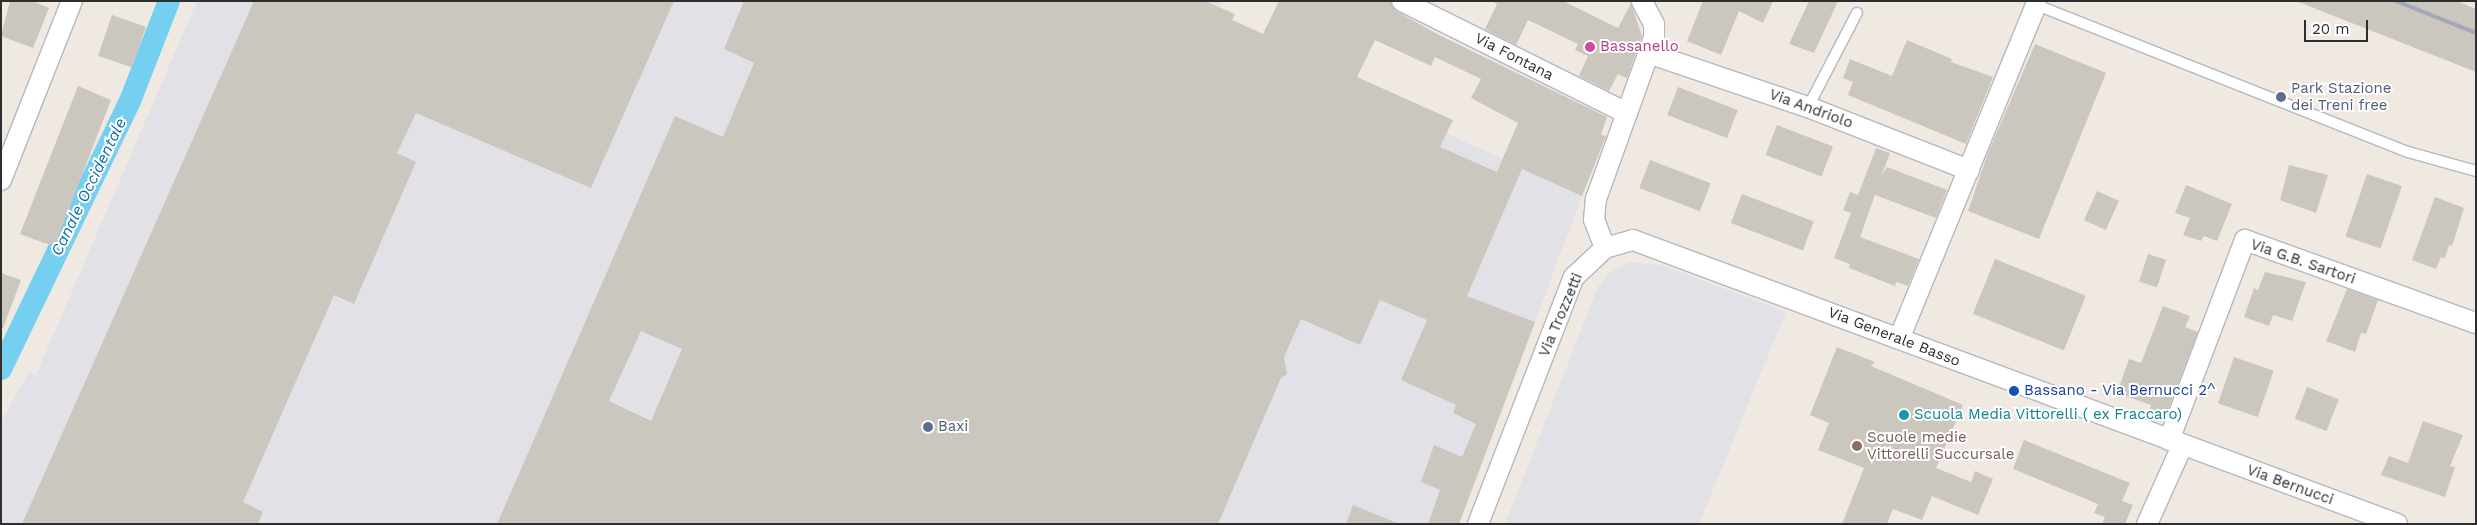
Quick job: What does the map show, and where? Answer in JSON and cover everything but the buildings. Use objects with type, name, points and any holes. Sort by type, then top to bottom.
[{"type":"street","points":[[1,180],[72,1]]},
{"type":"street","name":"Via Fontana","points":[[1402,1],[1627,113]]},
{"type":"street","points":[[1605,248],[1596,230],[1594,210],[1627,113],[1651,54],[1654,24],[1642,1]]},
{"type":"street","points":[[1899,339],[1969,170],[2032,3]]},
{"type":"street","name":"Via Andriolo","points":[[1651,54],[1808,107],[1969,170]]},
{"type":"street","name":"Via G.B. Sartori","points":[[2176,443],[2245,240],[2476,323]]},
{"type":"street","name":"Via Generale Basso","points":[[1605,248],[1622,241],[1640,242],[2176,443]]},
{"type":"street","name":"Via Trozzetti","points":[[1478,524],[1574,278],[1605,248]]},
{"type":"street","points":[[2147,524],[2176,443]]},
{"type":"street","name":"Via Bernucci","points":[[2176,443],[2397,524]]},
{"type":"lane","points":[[2032,3],[2408,152],[2476,171]]},
{"type":"lane","points":[[1808,107],[1857,13]]},
{"type":"shaded area","name":"Baxi","points":[[197,1],[1222,1],[1213,24],[1582,196],[1459,524],[1,524],[1,422],[29,372],[36,375]]},
{"type":"shaded area","points":[[1629,262],[1661,265],[1786,312],[1699,524],[1505,524],[1598,287],[1609,273]]},
{"type":"waterway","name":"Canale Occidentale","points":[[1,369],[130,101],[169,1]]},
{"type":"railway","points":[[2396,1],[2476,33]]},
{"type":"place","name":"Bassanello","points":[[1590,47]]},
{"type":"place","name":"Park Stazione dei Treni free","points":[[2281,97]]},
{"type":"place","name":"Bassano - Via Bernucci 2^","points":[[2014,391]]},
{"type":"place","name":"Scuola Media Vittorelli ( ex Fraccaro)","points":[[1904,415]]},
{"type":"place","name":"Baxi","points":[[928,427]]},
{"type":"place","name":"Scuole medie Vittorelli Succursale","points":[[1857,446]]}]
